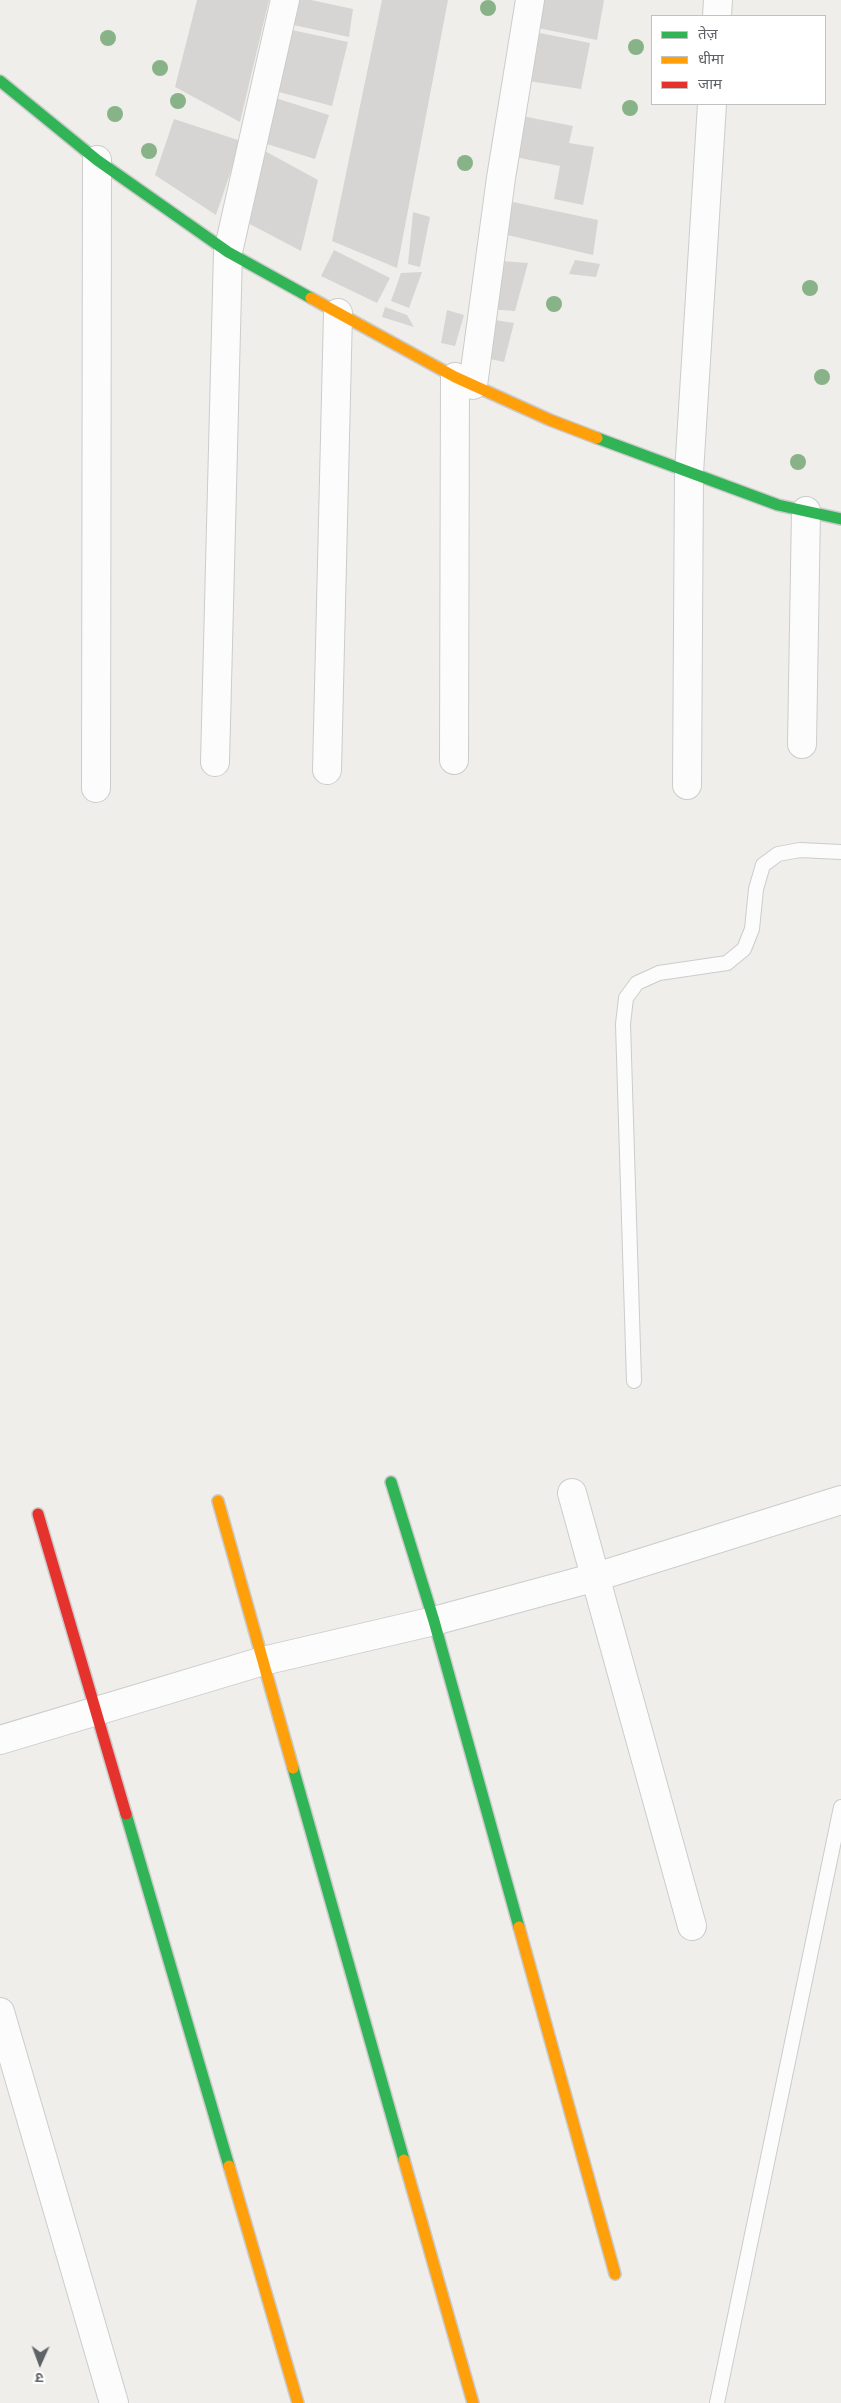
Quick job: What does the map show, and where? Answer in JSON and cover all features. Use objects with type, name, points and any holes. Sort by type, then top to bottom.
[{"type":"street","points":[[215,762],[228,252],[286,0]]},
{"type":"street","points":[[454,760],[464,381],[501,178],[530,0]]},
{"type":"street","points":[[717,15],[718,0]]},
{"type":"street","points":[[0,81],[97,160],[228,252],[464,381],[550,420],[689,474],[778,505],[841,519]]},
{"type":"street","points":[[687,786],[689,474],[712,105]]},
{"type":"street","points":[[96,788],[97,160]]},
{"type":"street","points":[[327,770],[338,313]]},
{"type":"street","points":[[802,744],[806,511]]},
{"type":"street","points":[[391,1482],[434,1621],[615,2274]]},
{"type":"street","points":[[572,1492],[692,1926]]},
{"type":"street","points":[[0,1740],[263,1661],[434,1621],[596,1577],[841,1500]]},
{"type":"street","points":[[218,1501],[473,2403]]},
{"type":"street","points":[[38,1514],[298,2403]]},
{"type":"street","points":[[0,2012],[114,2403]]},
{"type":"lane","points":[[634,1381],[623,1024],[626,998],[637,983],[659,973],[726,963],[744,949],[752,929],[756,889],[764,865],[778,854],[800,850],[841,852]]},
{"type":"lane","points":[[717,2403],[841,1807]]},
{"type":"building","points":[[197,0],[269,0],[240,122],[175,87]]},
{"type":"building","points":[[293,0],[311,0],[353,9],[349,37],[289,24]]},
{"type":"building","points":[[382,0],[448,0],[397,268],[332,241]]},
{"type":"building","points":[[541,0],[604,0],[597,40],[533,27]]},
{"type":"building","points":[[287,29],[348,42],[332,106],[275,91]]},
{"type":"building","points":[[535,32],[590,43],[581,89],[528,81]]},
{"type":"building","points":[[269,96],[329,115],[315,159],[254,140]]},
{"type":"building","points":[[522,116],[573,126],[569,143],[594,147],[583,205],[554,199],[560,166],[515,157]]},
{"type":"building","points":[[174,119],[241,141],[216,215],[155,175]]},
{"type":"building","points":[[263,150],[318,180],[301,251],[244,221]]},
{"type":"building","points":[[513,202],[598,220],[593,255],[503,234]]},
{"type":"building","points":[[413,212],[430,217],[420,267],[408,264]]},
{"type":"building","points":[[334,250],[390,278],[377,303],[321,276]]},
{"type":"building","points":[[575,260],[600,264],[596,277],[569,274]]},
{"type":"building","points":[[502,261],[528,263],[515,311],[488,309]]},
{"type":"building","points":[[422,272],[409,308],[391,301],[401,273]]},
{"type":"building","points":[[385,307],[407,315],[414,327],[382,317]]},
{"type":"building","points":[[447,310],[464,315],[455,346],[441,343]]},
{"type":"building","points":[[489,319],[514,323],[504,362],[481,357]]},
{"type":"traffic: fast","points":[[0,81],[97,160],[228,252],[311,298]]},
{"type":"traffic: fast","points":[[597,438],[778,505],[841,519]]},
{"type":"traffic: fast","points":[[391,1482],[434,1621],[519,1927]]},
{"type":"traffic: fast","points":[[293,1768],[404,2160]]},
{"type":"traffic: fast","points":[[126,1814],[229,2166]]},
{"type":"traffic: slow","points":[[311,298],[455,377],[550,420],[597,438]]},
{"type":"traffic: slow","points":[[218,1501],[293,1768]]},
{"type":"traffic: slow","points":[[519,1927],[615,2274]]},
{"type":"traffic: slow","points":[[404,2160],[473,2403]]},
{"type":"traffic: slow","points":[[229,2166],[298,2403]]},
{"type":"traffic: jam","points":[[38,1514],[126,1814]]}]
